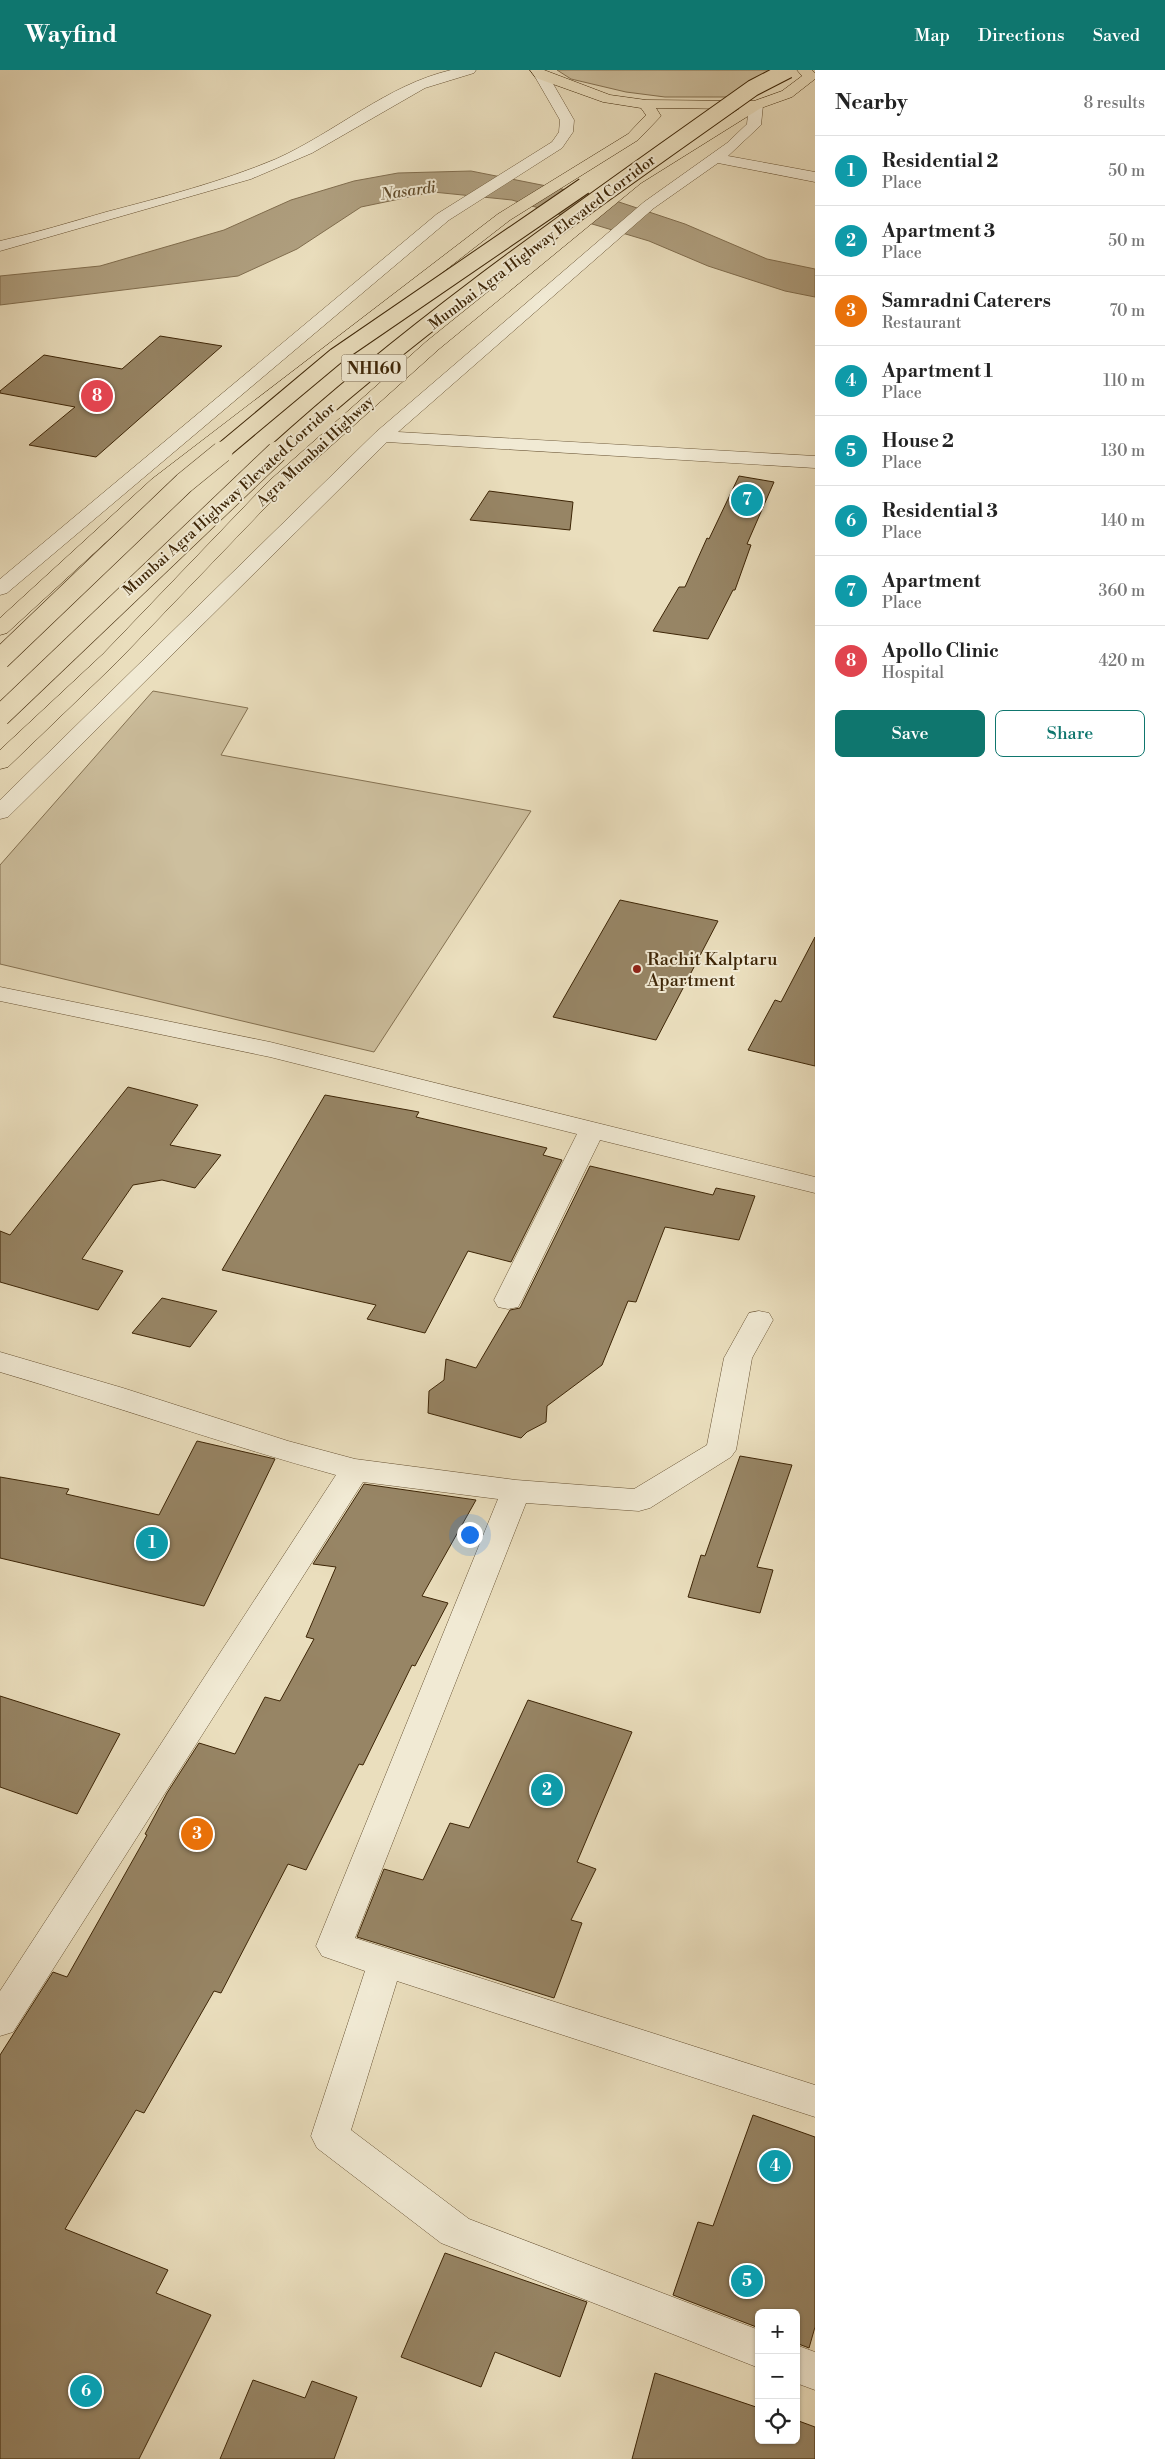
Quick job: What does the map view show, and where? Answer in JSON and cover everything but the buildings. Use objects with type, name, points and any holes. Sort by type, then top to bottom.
[{"type":"main road","name":"Mumbai Agra Highway Elevated Corridor","points":[[0,659],[184,483],[336,356],[538,216],[758,70]]},
{"type":"main road","name":"Mumbai Agra Highway Elevated Corridor","points":[[0,716],[210,513],[378,364],[542,238],[753,88],[788,70]]},
{"type":"main road","points":[[539,72],[608,99],[646,104],[756,105],[787,94],[809,77]]},
{"type":"main road","points":[[0,629],[159,483],[504,217],[633,137],[654,116],[646,104]]},
{"type":"main road","name":"Agra Mumbai Highway","points":[[0,762],[110,658],[276,484],[433,345],[631,184],[756,105]]},
{"type":"main road","points":[[0,723],[34,731]]},
{"type":"street","points":[[0,246],[203,190],[283,161],[335,134],[385,103],[444,74],[469,70]]},
{"type":"street","points":[[0,588],[443,217],[557,145],[566,132],[567,120],[539,72]]},
{"type":"street","points":[[0,812],[382,436],[649,205],[732,146],[754,125],[756,105]]},
{"type":"street","points":[[716,158],[815,177]]},
{"type":"street","points":[[382,436],[815,462]]},
{"type":"street","points":[[0,994],[270,1050],[815,1185]]},
{"type":"street","points":[[508,1300],[592,1130]]},
{"type":"street","points":[[0,1362],[113,1395],[282,1450],[355,1470],[516,1491],[639,1500],[721,1450],[738,1358],[759,1320]]},
{"type":"street","points":[[0,2021],[355,1470]]},
{"type":"street","points":[[516,1491],[334,1946],[815,2101]]},
{"type":"street","points":[[385,1962],[330,2136],[456,2231],[755,2347]]},
{"type":"street","points":[[800,2365],[815,2371]]},
{"type":"shaded area","points":[[557,70],[777,70],[735,97],[665,97],[626,92],[571,79]]},
{"type":"shaded area","points":[[153,691],[248,708],[221,755],[531,811],[374,1052],[0,964],[0,865]]},
{"type":"water","name":"Nasardi","points":[[471,171],[607,198],[685,224],[767,259],[815,269],[815,297],[785,291],[708,266],[649,241],[512,200],[433,192],[361,207],[297,249],[238,276],[0,305],[0,276],[100,266],[224,230],[291,200],[354,181],[398,173]]},
{"type":"place","name":"Apollo Clinic","points":[[97,396]]},
{"type":"place","name":"Apartment","points":[[747,500]]},
{"type":"place","name":"Rachit Kalptaru Apartment","points":[[637,969]]},
{"type":"place","name":"Residential 2","points":[[152,1543]]},
{"type":"place","name":"Apartment 3","points":[[547,1790]]},
{"type":"place","name":"Samradni Caterers","points":[[197,1834]]},
{"type":"place","name":"Apartment 1","points":[[775,2166]]},
{"type":"place","name":"House 2","points":[[747,2281]]},
{"type":"place","name":"Residential 3","points":[[86,2391]]}]
